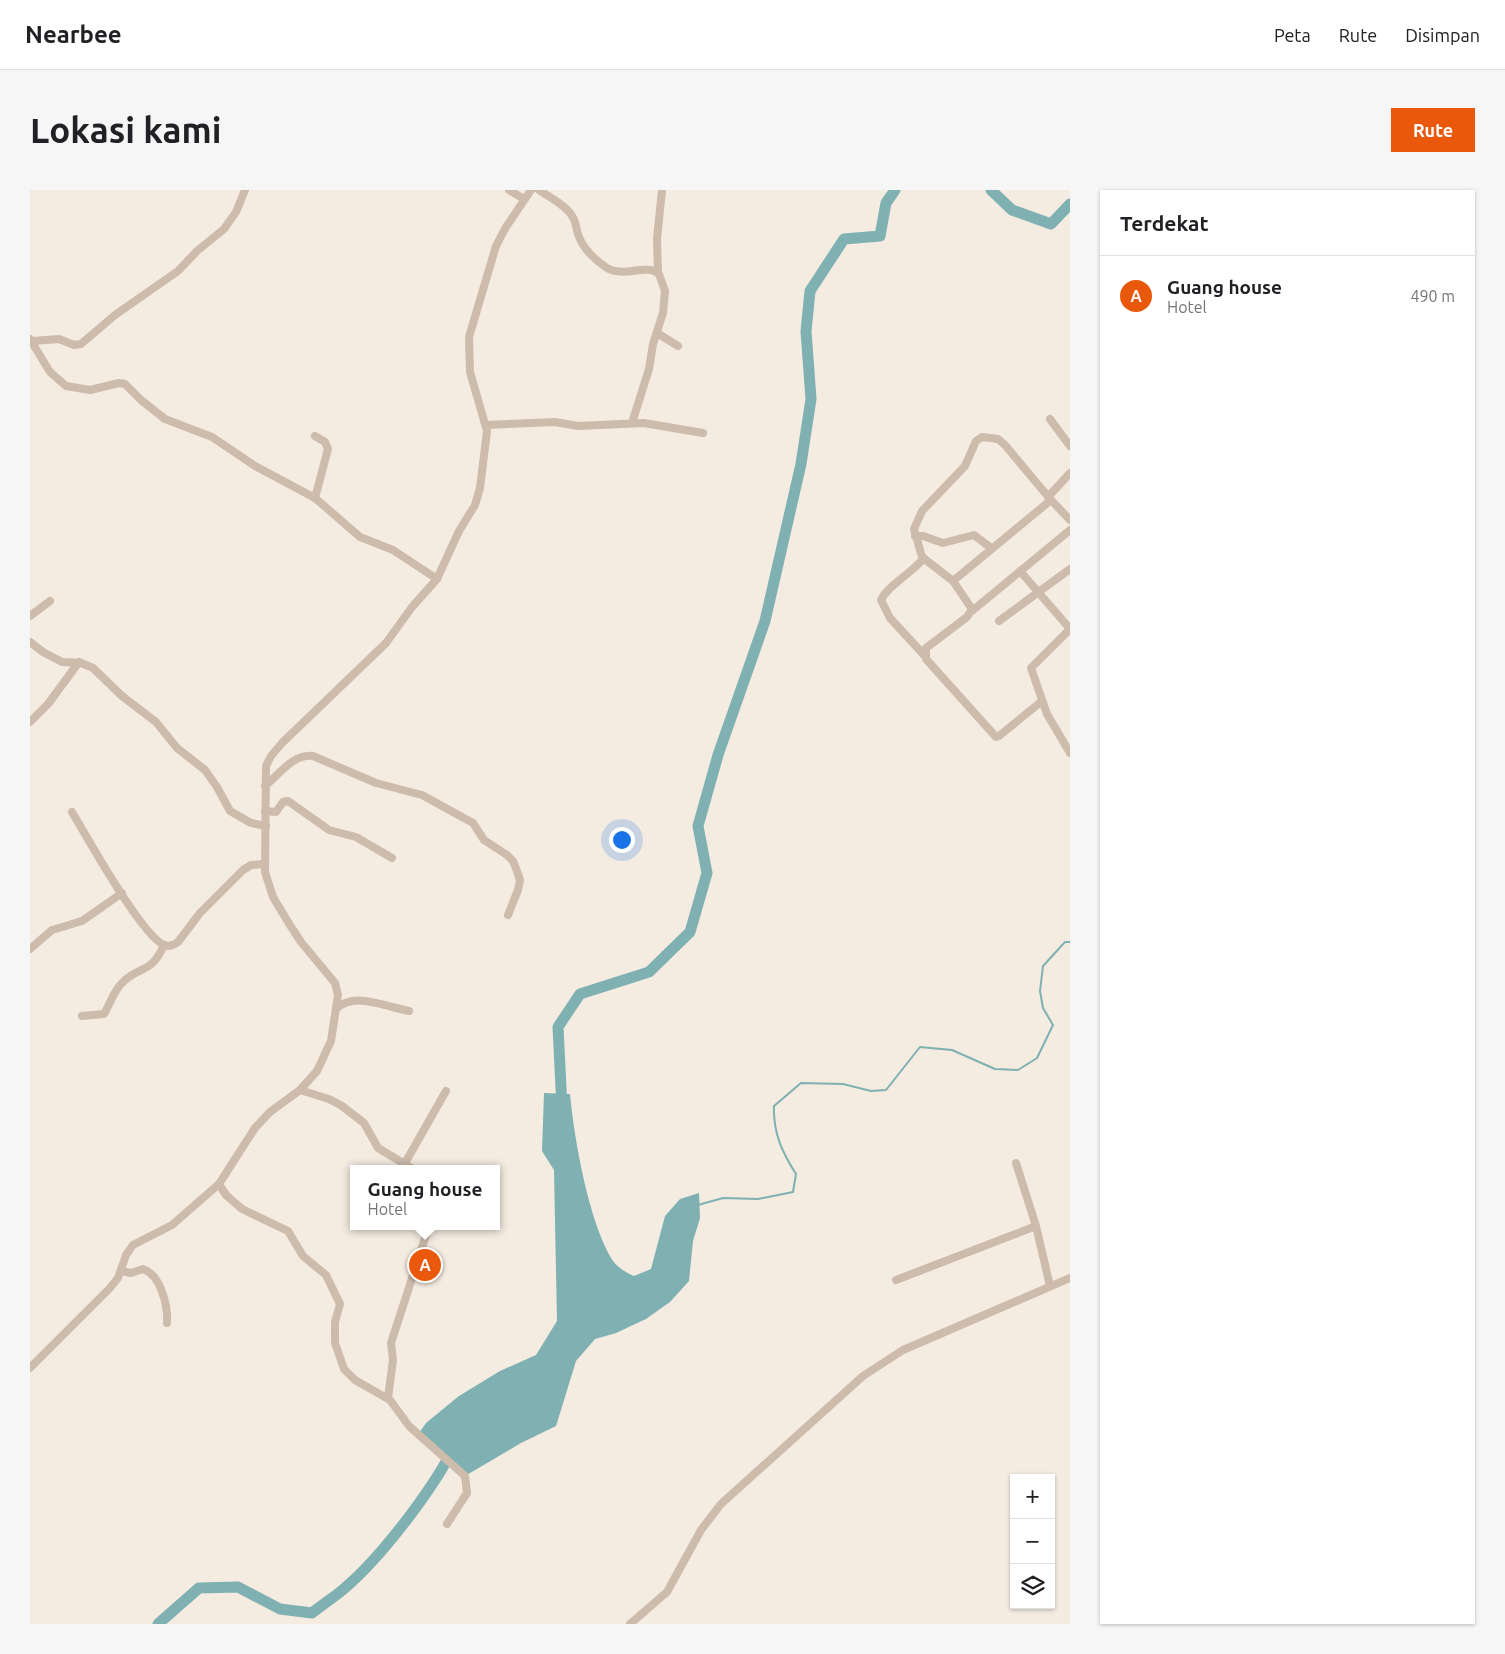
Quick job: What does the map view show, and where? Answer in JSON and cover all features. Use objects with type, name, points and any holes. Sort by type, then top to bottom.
[{"type":"street","points":[[245,190],[236,212],[224,229],[197,250],[178,271],[115,315],[81,344],[74,345],[59,339],[31,340],[50,372],[66,386],[90,390],[124,384],[150,409],[165,419],[208,434],[248,462],[315,498],[360,537],[393,550],[437,579]]},
{"type":"street","points":[[509,190],[524,199]]},
{"type":"street","points":[[30,1368],[100,1299],[121,1271],[126,1255],[133,1245],[172,1225],[220,1184],[255,1128],[300,1090],[317,1071],[327,1053],[338,995],[335,983],[302,942],[273,897],[265,864],[266,766],[274,752],[375,655],[437,579],[459,531],[478,498],[487,440],[486,425],[470,372],[469,337],[496,246],[530,190]]},
{"type":"street","points":[[539,190],[570,212],[575,220],[581,241],[591,255],[606,268],[620,273],[649,271],[658,273]]},
{"type":"street","points":[[632,422],[649,369],[665,299],[663,285],[658,273],[657,238],[662,190]]},
{"type":"street","points":[[657,333],[678,346]]},
{"type":"street","points":[[1050,419],[1070,446]]},
{"type":"street","points":[[486,425],[554,422],[578,426],[632,422],[662,424],[703,433]]},
{"type":"street","points":[[315,436],[325,442],[328,449],[315,498]]},
{"type":"street","points":[[972,611],[952,581],[924,558],[915,536],[915,524],[918,517],[964,466],[976,441],[982,437],[998,439],[1049,499],[1070,520]]},
{"type":"street","points":[[952,581],[1049,499],[1070,473]]},
{"type":"street","points":[[924,655],[928,645],[1070,530]]},
{"type":"street","points":[[915,536],[923,536],[943,543],[974,535],[991,548]]},
{"type":"street","points":[[924,558],[913,571],[886,592],[881,600],[890,618],[924,655],[942,679],[996,736],[1000,736],[1042,701]]},
{"type":"street","points":[[999,621],[1070,569]]},
{"type":"street","points":[[1020,571],[1070,629],[1032,666],[1031,672],[1042,701],[1070,753]]},
{"type":"street","points":[[30,616],[50,601]]},
{"type":"street","points":[[30,642],[43,652],[62,662],[79,662],[90,666],[101,674],[122,696],[156,722],[177,748],[205,770],[217,787],[230,812],[250,823],[266,826]]},
{"type":"street","points":[[30,722],[48,704],[79,662]]},
{"type":"street","points":[[265,786],[289,763],[306,755],[313,756],[376,783],[409,790],[443,806],[473,823],[484,840],[513,861],[520,880],[516,897],[508,915]]},
{"type":"street","points":[[265,810],[276,812],[285,801],[288,802],[321,826],[356,837],[392,858]]},
{"type":"street","points":[[72,812],[122,893],[152,935],[164,945],[173,946],[178,942],[200,913],[243,870],[252,865],[265,864]]},
{"type":"street","points":[[30,949],[52,930],[82,921],[122,893]]},
{"type":"street","points":[[82,1016],[104,1014],[120,984],[149,968],[155,962],[164,945]]},
{"type":"street","points":[[336,1010],[347,1002],[359,999],[409,1012]]},
{"type":"street","points":[[300,1090],[329,1099],[342,1106],[364,1123],[378,1148],[405,1164],[446,1091]]},
{"type":"street","points":[[1016,1163],[1036,1226],[1050,1286]]},
{"type":"street","points":[[220,1184],[226,1195],[242,1209],[288,1231],[303,1256],[326,1275],[340,1304],[335,1322],[335,1343],[344,1368],[355,1380],[388,1398],[395,1405],[404,1420],[465,1476],[467,1493],[447,1524]]},
{"type":"street","points":[[896,1280],[1036,1226]]},
{"type":"street","points":[[388,1398],[394,1360],[391,1343],[427,1230]]},
{"type":"street","points":[[121,1271],[131,1273],[143,1269],[154,1277],[168,1313],[167,1323]]},
{"type":"street","points":[[630,1624],[667,1592],[701,1530],[721,1504],[863,1376],[903,1350],[1070,1278]]},
{"type":"water","points":[[544,1093],[570,1094],[579,1156],[590,1204],[604,1245],[613,1261],[623,1270],[634,1276],[651,1269],[665,1216],[680,1199],[699,1193],[700,1218],[693,1241],[689,1281],[670,1302],[646,1319],[616,1333],[595,1339],[576,1361],[556,1426],[521,1443],[465,1476],[419,1433],[426,1423],[459,1396],[500,1371],[536,1355],[557,1321],[554,1170],[542,1151]]},
{"type":"waterway","points":[[562,1108],[558,1027],[580,994],[649,972],[690,932],[707,873],[698,826],[718,755],[765,621],[801,464],[811,399],[806,331],[810,291],[844,239],[880,236],[886,203],[895,190]]},
{"type":"waterway","points":[[991,190],[1012,210],[1051,224],[1070,204]]},
{"type":"waterway","points":[[698,1205],[723,1198],[758,1199],[793,1192],[796,1174],[779,1142],[775,1125],[774,1106],[801,1083],[843,1084],[871,1091],[886,1090],[920,1047],[952,1050],[995,1069],[1018,1070],[1037,1058],[1053,1025],[1043,1008],[1040,991],[1043,966],[1065,942],[1070,942]]},
{"type":"waterway","points":[[158,1624],[199,1588],[238,1587],[280,1609],[312,1613],[346,1587],[389,1542],[418,1505],[452,1451]]},
{"type":"place","name":"Guang house","points":[[425,1265]]}]
